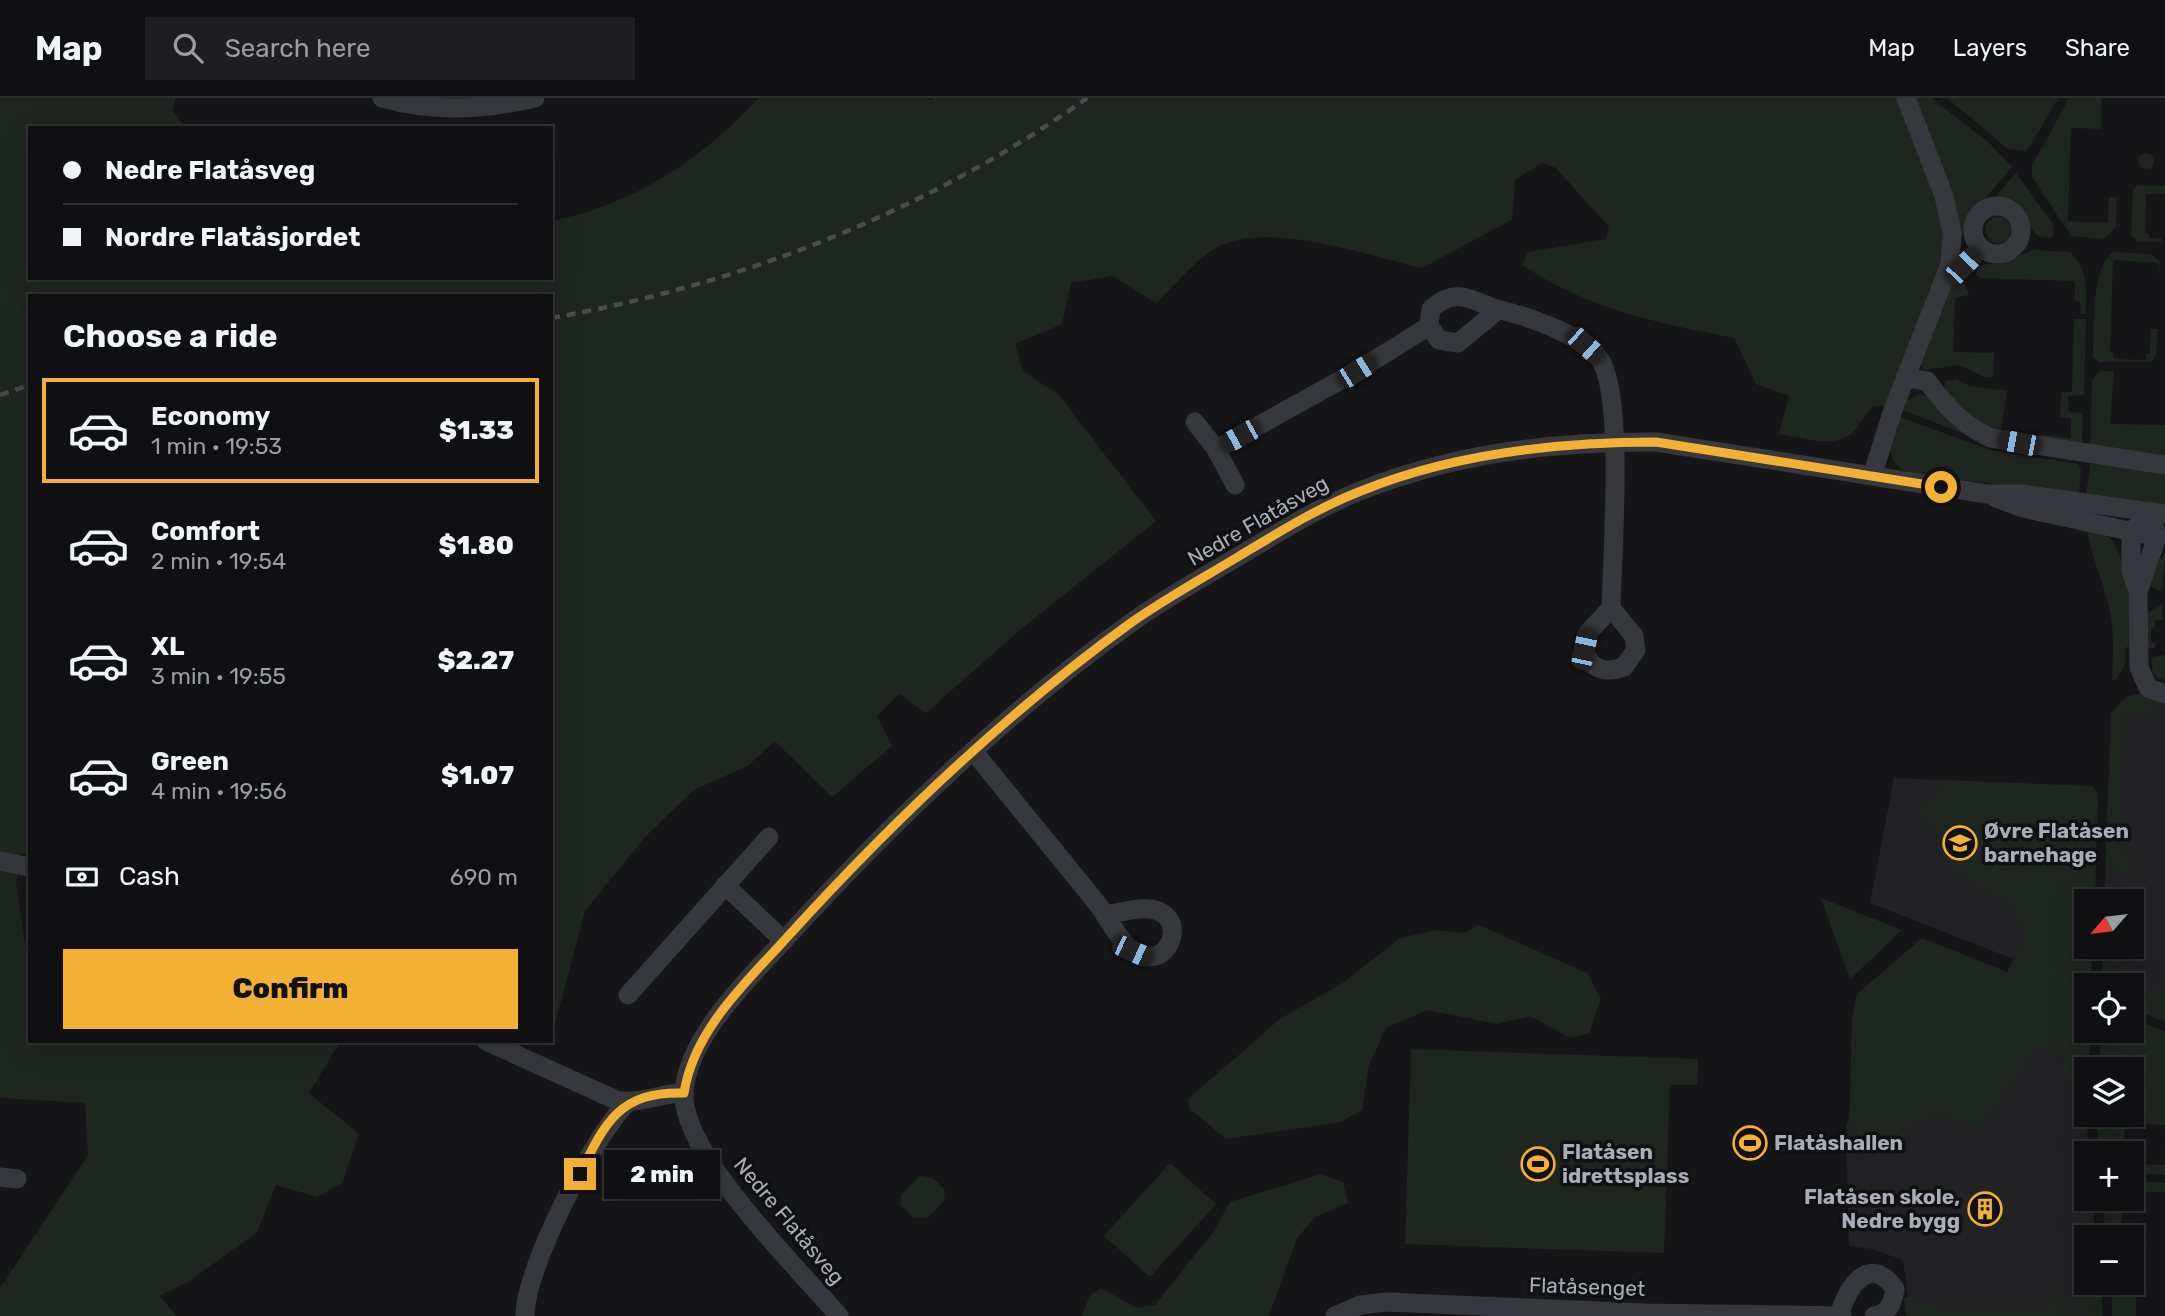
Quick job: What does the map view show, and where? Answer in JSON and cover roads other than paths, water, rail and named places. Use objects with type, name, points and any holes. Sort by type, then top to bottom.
[{"type":"street","points":[[382,98],[422,106],[471,109],[534,98]]},
{"type":"street","points":[[1872,476],[1950,264],[1952,233],[1944,196],[1906,98]]},
{"type":"street","points":[[1950,264],[1963,266],[1981,247]]},
{"type":"street","points":[[1497,310],[1458,343],[1439,340],[1429,326],[1431,309],[1453,296],[1485,302],[1497,310],[1529,317],[1585,345],[1600,358],[1611,383],[1614,441],[1611,608]]},
{"type":"street","points":[[1216,449],[1357,371],[1429,326]]},
{"type":"street","points":[[1906,378],[1927,381],[1951,412],[1968,427],[1991,438],[2165,465]]},
{"type":"street","name":"Nedre Flatåsveg","points":[[1195,422],[1216,449],[1235,485]]},
{"type":"street","name":"Nedre Flatåsveg","points":[[839,1316],[703,1153],[685,1114],[684,1093],[695,1052],[708,1030],[869,848],[974,752],[1133,621],[1183,590],[1360,491],[1427,468],[1512,450],[1614,441],[1656,442],[1987,494],[2023,508],[2113,506],[2157,513]]},
{"type":"street","name":"Nedre Flatåsveg","points":[[2059,507],[2111,527],[2161,537]]},
{"type":"street","points":[[2138,592],[2161,537],[2157,513],[2132,532],[2132,570],[2138,592],[2142,680],[2155,693],[2165,695]]},
{"type":"street","points":[[974,752],[1106,915]]},
{"type":"street","points":[[628,995],[769,837]]},
{"type":"street","points":[[0,861],[28,867]]},
{"type":"street","points":[[725,885],[784,941]]},
{"type":"street","points":[[491,1043],[627,1102],[665,1093],[684,1093]]},
{"type":"street","points":[[526,1316],[529,1283],[538,1261],[597,1138],[627,1102]]},
{"type":"street","name":"Flatåsenget","points":[[1335,1316],[1360,1306],[1387,1302],[1645,1313],[1841,1316],[1845,1294],[1861,1276],[1873,1273],[1886,1277],[1895,1289],[1894,1301],[1887,1311],[1874,1316]]},
{"type":"railway","points":[[553,318],[622,304],[693,285],[831,238],[964,175],[1087,98]]},
{"type":"railway","points":[[0,395],[28,386]]},
{"type":"place","name":"Øvre Flatåsen barnehage","points":[[1960,843]]},
{"type":"place","name":"Flatåshallen","points":[[1750,1143]]},
{"type":"place","name":"Flatåsen idrettsplass","points":[[1538,1164]]},
{"type":"place","name":"Flatåsen skole, Nedre bygg","points":[[1985,1209]]}]
